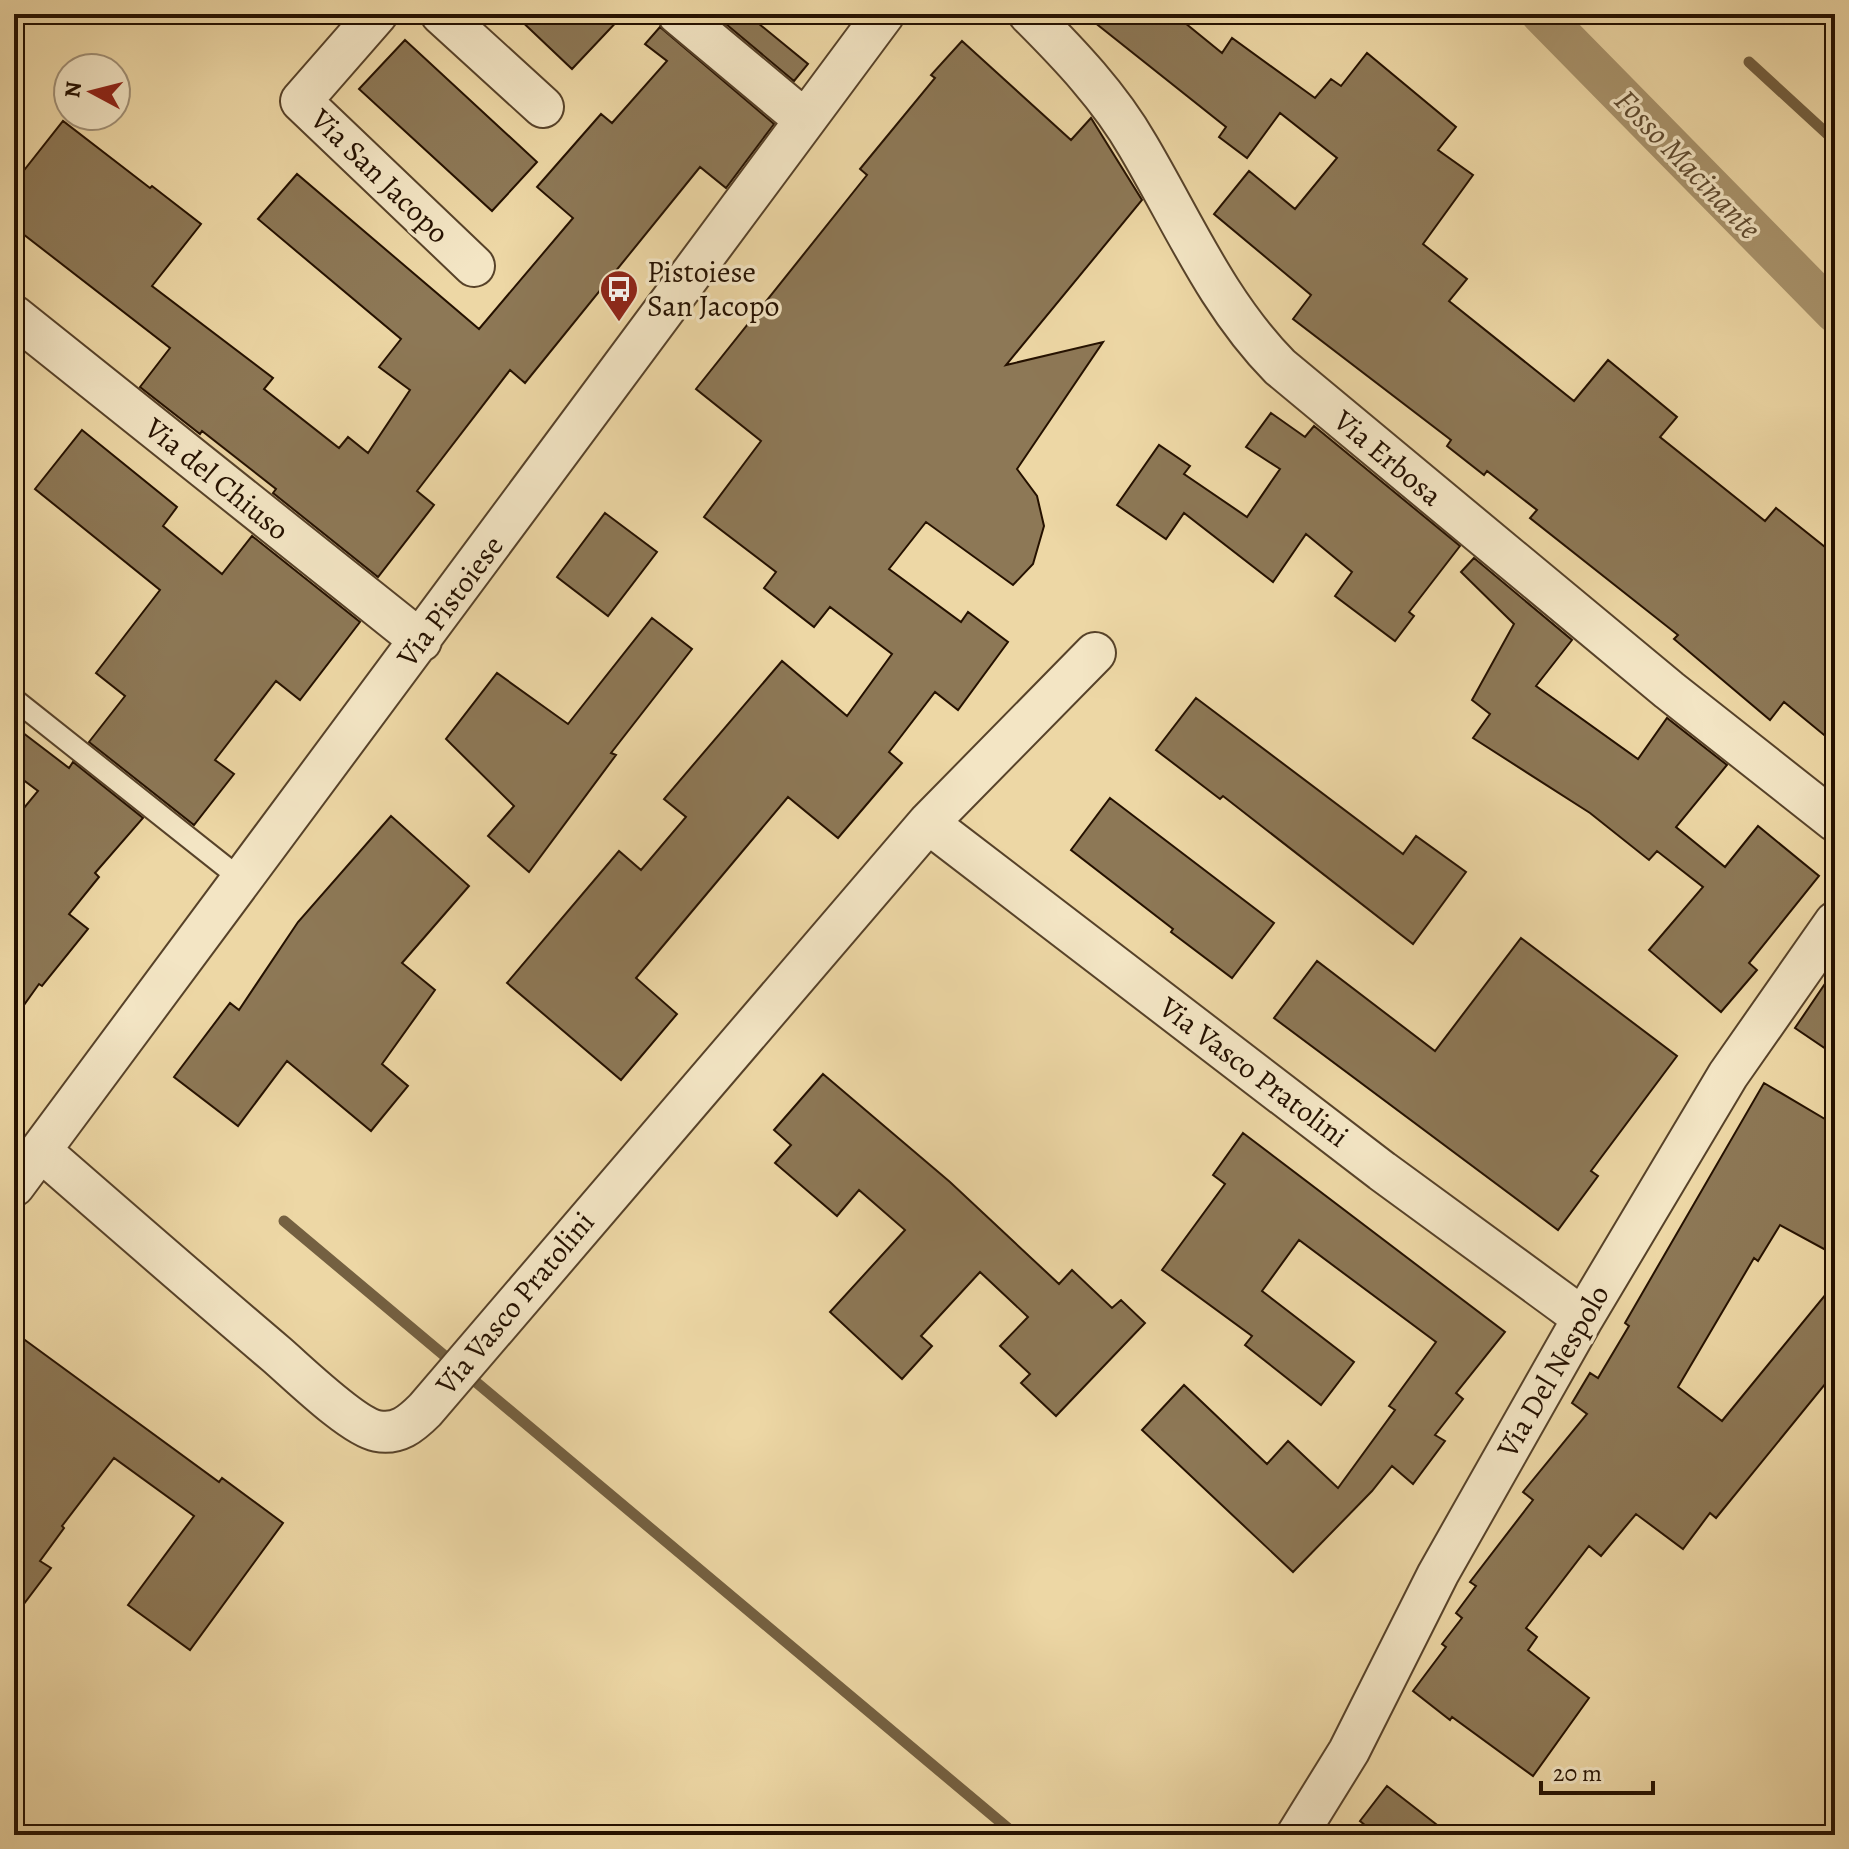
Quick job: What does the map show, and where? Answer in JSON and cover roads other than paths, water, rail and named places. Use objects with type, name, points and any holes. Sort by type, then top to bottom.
[{"type":"street","name":"Via San Jacopo","points":[[377,14],[301,101],[474,266]]},
{"type":"street","points":[[441,14],[543,107]]},
{"type":"street","points":[[678,14],[805,120]]},
{"type":"street","name":"Via Pistoiese","points":[[14,1186],[884,14]]},
{"type":"street","name":"Via Erbosa","points":[[1029,14],[1071,55],[1137,144],[1204,269],[1248,332],[1271,358],[1669,690],[1835,821]]},
{"type":"street","name":"Via del Chiuso","points":[[14,316],[421,641]]},
{"type":"street","name":"Via Vasco Pratolini","points":[[41,1151],[363,1426],[387,1432],[407,1427],[928,823],[1095,653]]},
{"type":"street","name":"Via Vasco Pratolini","points":[[928,823],[1382,1171],[1583,1318]]},
{"type":"street","name":"Via Del Nespolo","points":[[1297,1835],[1349,1751],[1438,1574],[1583,1318],[1728,1075],[1835,922]]},
{"type":"lane","points":[[14,699],[242,880]]},
{"type":"waterway","name":"Fosso Macinante","points":[[1541,14],[1835,313]]},
{"type":"waterway","points":[[1749,62],[1835,141]]},
{"type":"waterway","points":[[284,1221],[1016,1835]]},
{"type":"place","name":"Pistoiese San Jacopo","points":[[619,323]]}]
